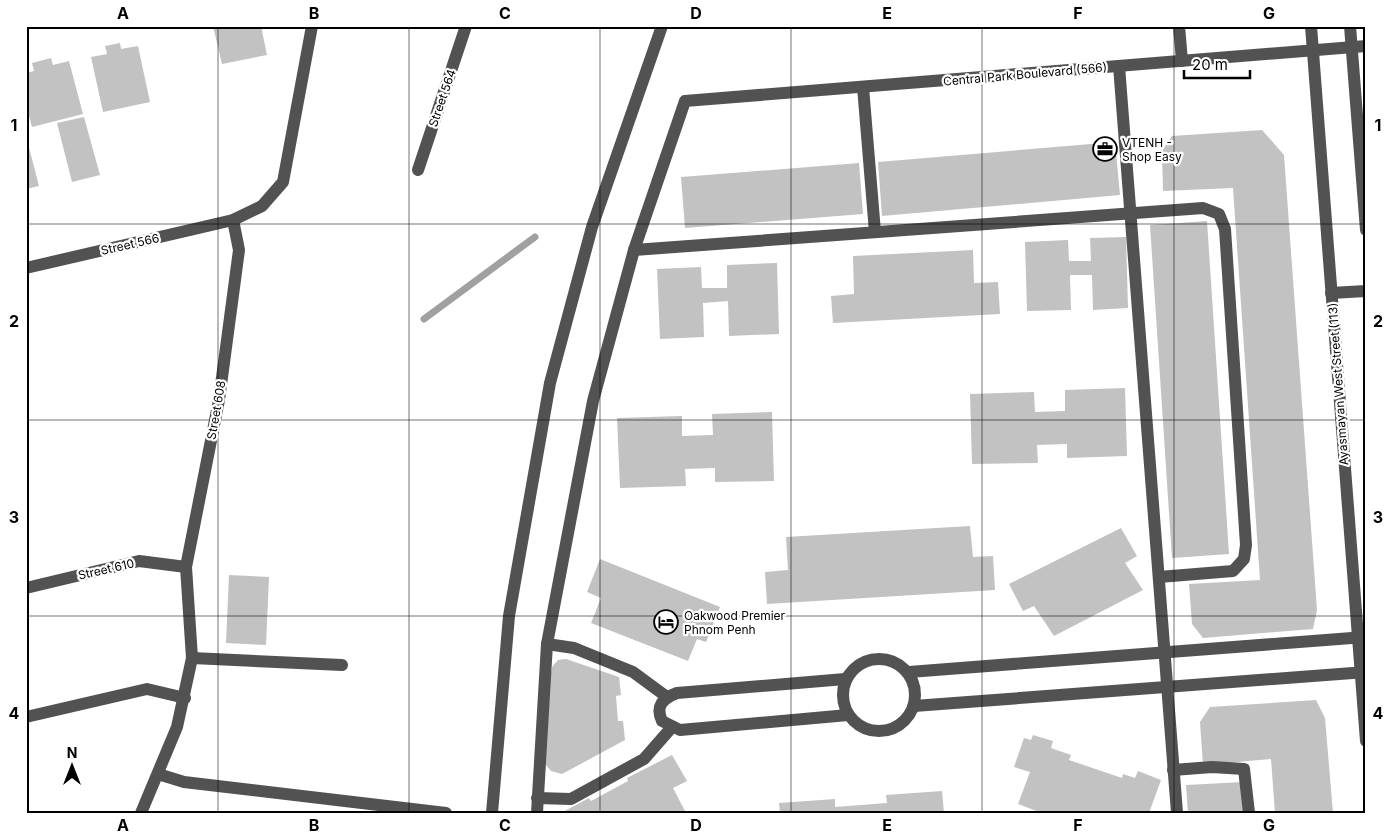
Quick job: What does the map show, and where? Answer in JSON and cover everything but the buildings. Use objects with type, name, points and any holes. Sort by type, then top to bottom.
[{"type":"street","points":[[233,220],[262,206],[283,182],[312,26]]},
{"type":"street","name":"Street 564","points":[[418,170],[466,26]]},
{"type":"street","points":[[492,813],[509,616],[550,382],[592,227],[662,26]]},
{"type":"street","points":[[1179,26],[1182,61]]},
{"type":"street","name":"Ayasmayan West Street (113)","points":[[1311,26],[1362,637],[1366,741]]},
{"type":"street","points":[[1350,26],[1366,230]]},
{"type":"street","name":"Central Park Boulevard (566)","points":[[634,250],[685,102],[1366,46]]},
{"type":"street","points":[[1119,66],[1132,213],[1177,813]]},
{"type":"street","points":[[863,87],[875,232]]},
{"type":"street","points":[[537,813],[547,644],[594,401],[634,250],[1203,208],[1219,214],[1226,229],[1246,546],[1244,559],[1233,571],[1159,577]]},
{"type":"street","name":"Street 566","points":[[26,268],[233,220]]},
{"type":"street","name":"Street 608","points":[[141,813],[177,727],[185,698],[192,658],[186,567],[222,381],[239,250],[233,220]]},
{"type":"street","points":[[1332,293],[1366,291]]},
{"type":"street","name":"Street 610","points":[[26,588],[140,561],[186,567]]},
{"type":"street","points":[[909,672],[1362,637]]},
{"type":"street","points":[[547,644],[574,648],[633,672],[667,697]]},
{"type":"street","points":[[192,658],[342,665]]},
{"type":"street","points":[[884,658],[898,664],[909,672],[915,693],[914,706],[903,722],[892,728],[880,731],[862,727],[848,715],[842,701],[845,679],[860,663],[871,659],[884,658]]},
{"type":"street","points":[[914,706],[1363,672]]},
{"type":"street","points":[[845,679],[677,693],[661,702],[658,712],[662,721],[672,728],[680,730],[848,715]]},
{"type":"street","points":[[26,717],[147,689],[185,698]]},
{"type":"street","points":[[537,798],[571,799],[644,759],[672,728]]},
{"type":"street","points":[[1173,770],[1212,767],[1244,769],[1249,813]]},
{"type":"street","points":[[158,774],[184,782],[446,813]]},
{"type":"waterway","points":[[424,319],[535,237]]},
{"type":"place","name":"VTENH - Shop Easy","points":[[1105,149]]},
{"type":"place","name":"Oakwood Premier Phnom Penh","points":[[666,622]]}]
